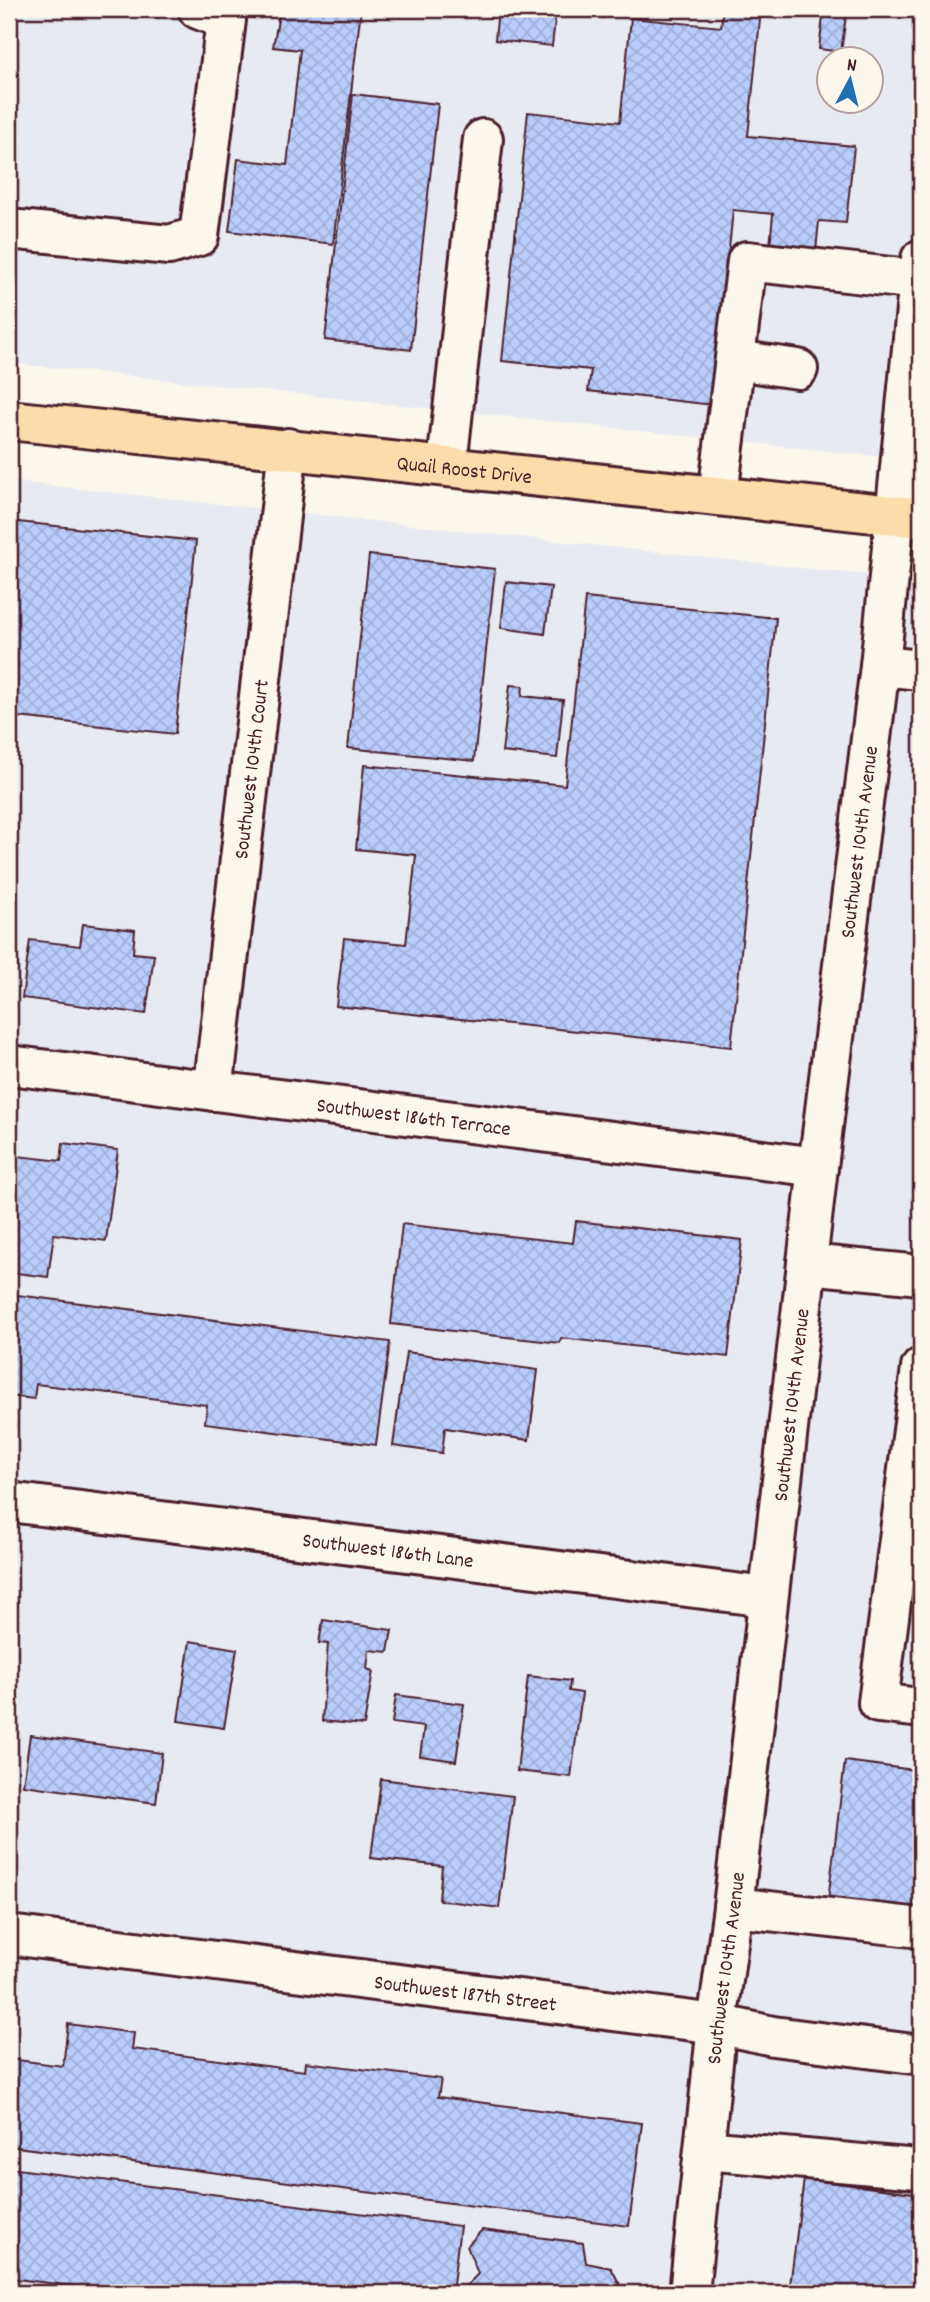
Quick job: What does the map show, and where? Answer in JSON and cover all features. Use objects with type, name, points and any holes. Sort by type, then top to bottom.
[{"type":"main road","name":"Quail Roost Drive","points":[[9,419],[908,517]]},
{"type":"street","points":[[9,229],[169,245],[199,236],[226,20],[198,9]]},
{"type":"street","points":[[447,465],[482,139]]},
{"type":"street","points":[[718,495],[747,261],[920,270]]},
{"type":"street","name":"Southwest 104th Avenue","points":[[689,2293],[717,2024],[733,1907],[818,1167],[880,666],[908,517],[920,270]]},
{"type":"street","points":[[735,360],[798,369]]},
{"type":"street","name":"Southwest 104th Court","points":[[213,1091],[288,448]]},
{"type":"street","points":[[880,666],[921,670]]},
{"type":"street","name":"Southwest 186th Terrace","points":[[9,1065],[818,1167]]},
{"type":"street","points":[[807,1264],[921,1276]]},
{"type":"street","points":[[920,1386],[878,1703],[921,1708]]},
{"type":"street","name":"Southwest 186th Lane","points":[[9,1502],[767,1597]]},
{"type":"street","points":[[733,1907],[921,1928]]},
{"type":"street","name":"Southwest 187th Street","points":[[9,1935],[717,2024],[773,2036],[921,2055]]},
{"type":"street","points":[[705,2150],[918,2169],[921,2166]]},
{"type":"shaded area","points":[[9,9],[921,9],[921,461],[9,363]]},
{"type":"shaded area","points":[[9,481],[921,581],[921,2293],[9,2293]]},
{"type":"building","points":[[280,9],[361,9],[333,244],[229,231],[238,159],[287,165],[300,50],[273,47]]},
{"type":"building","points":[[498,9],[605,9],[604,18],[556,12],[552,46],[495,40]]},
{"type":"building","points":[[723,9],[761,10],[748,136],[854,146],[846,223],[819,221],[816,251],[770,246],[773,214],[733,210],[713,405],[588,391],[591,370],[502,361],[528,112],[620,122],[631,18],[721,27]]},
{"type":"building","points":[[824,9],[847,9],[842,46],[819,46]]},
{"type":"building","points":[[353,94],[438,104],[411,350],[325,340]]},
{"type":"building","points":[[9,521],[196,541],[175,734],[9,716]]},
{"type":"building","points":[[369,555],[495,569],[474,761],[348,748]]},
{"type":"building","points":[[506,582],[551,587],[545,634],[501,628]]},
{"type":"building","points":[[585,598],[776,618],[731,1047],[336,1006],[344,938],[406,944],[416,855],[356,849],[364,765],[565,785]]},
{"type":"building","points":[[510,685],[523,686],[522,696],[563,700],[557,758],[502,752]]},
{"type":"building","points":[[83,924],[135,930],[133,953],[154,955],[146,1014],[22,998],[30,940],[80,946]]},
{"type":"building","points":[[63,1143],[118,1150],[106,1241],[54,1234],[48,1277],[9,1272],[9,1155],[61,1161]]},
{"type":"building","points":[[576,1221],[742,1240],[728,1357],[561,1338],[560,1343],[391,1324],[402,1224],[573,1243]]},
{"type":"building","points":[[9,1294],[390,1342],[376,1445],[205,1423],[207,1405],[36,1384],[34,1399],[9,1396]]},
{"type":"building","points":[[406,1352],[538,1370],[529,1440],[445,1428],[442,1453],[393,1446]]},
{"type":"building","points":[[323,1620],[392,1630],[388,1652],[369,1650],[367,1669],[373,1671],[364,1725],[322,1721],[328,1644],[319,1643]]},
{"type":"building","points":[[190,1641],[237,1649],[224,1728],[178,1721]]},
{"type":"building","points":[[528,1676],[570,1681],[569,1691],[582,1693],[571,1777],[517,1771]]},
{"type":"building","points":[[396,1695],[464,1704],[456,1761],[420,1756],[424,1727],[392,1723]]},
{"type":"building","points":[[30,1735],[162,1753],[156,1803],[23,1785]]},
{"type":"building","points":[[845,1761],[921,1771],[921,1911],[828,1900]]},
{"type":"building","points":[[381,1779],[513,1796],[499,1908],[439,1900],[442,1866],[371,1858]]},
{"type":"building","points":[[68,2024],[134,2033],[132,2049],[305,2071],[306,2062],[441,2079],[438,2097],[642,2123],[629,2226],[9,2146],[9,2059],[63,2066]]},
{"type":"building","points":[[9,2168],[460,2226],[452,2293],[128,2293],[9,2278]]},
{"type":"building","points":[[804,2179],[921,2194],[921,2293],[789,2293]]},
{"type":"building","points":[[482,2230],[583,2243],[586,2263],[611,2268],[624,2292],[462,2293],[478,2274],[467,2246]]}]
